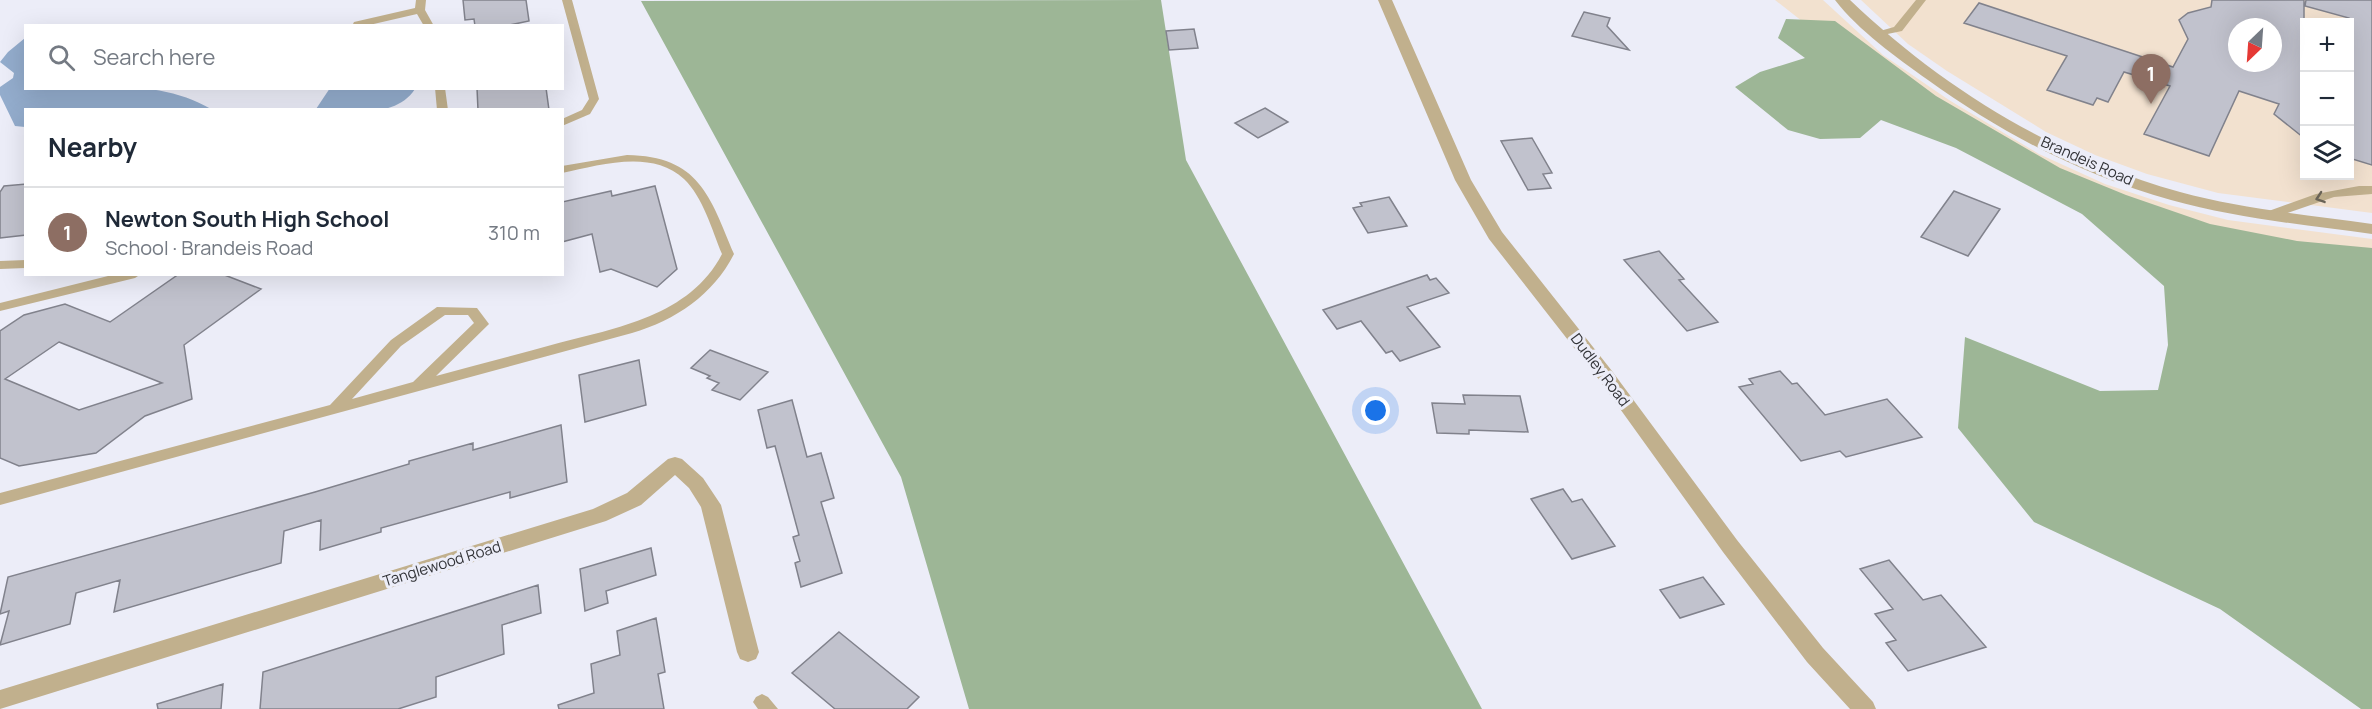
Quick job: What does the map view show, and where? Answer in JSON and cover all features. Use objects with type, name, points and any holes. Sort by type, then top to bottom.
[{"type":"street","name":"Dudley Road","points":[[1385,0],[1463,180],[1495,235],[1606,376],[1730,546],[1815,655],[1865,709]]},
{"type":"street","name":"Brandeis Road","points":[[1842,0],[1877,35],[1950,90],[2049,145],[2116,176],[2174,195],[2270,215],[2372,230]]},
{"type":"street","name":"Tanglewood Road","points":[[0,700],[599,515],[634,499],[675,464],[696,483],[711,505],[748,652]]},
{"type":"lane","points":[[564,122],[586,112],[594,99],[567,0]]},
{"type":"lane","points":[[1877,35],[1898,29],[1922,0]]},
{"type":"lane","points":[[358,24],[420,5],[428,24]]},
{"type":"lane","points":[[440,90],[443,108]]},
{"type":"lane","points":[[0,499],[415,388],[667,316],[707,285],[722,268],[728,254],[718,229],[689,178],[677,169],[637,158],[612,159],[564,170]]},
{"type":"lane","points":[[2270,215],[2337,192],[2357,189],[2372,190]]},
{"type":"lane","points":[[0,265],[24,264]]},
{"type":"lane","points":[[0,307],[127,276]]},
{"type":"lane","points":[[334,410],[396,343],[433,316],[442,310],[472,311],[482,324],[415,388]]},
{"type":"shaded area","points":[[1775,0],[1823,0],[1883,55],[1949,100],[2039,154],[2105,184],[2169,205],[2228,220],[2372,239],[2372,300],[1924,117]]},
{"type":"shaded area","points":[[1861,0],[2372,0],[2372,213],[2218,193],[2147,174],[2095,155],[2046,132],[1908,44]]},
{"type":"green space","points":[[1161,0],[1186,160],[1482,709],[969,709],[901,477],[641,1]]},
{"type":"green space","points":[[1786,19],[1835,21],[1936,96],[2060,168],[2126,195],[2210,224],[2297,241],[2372,248],[2372,709],[2361,709],[2220,609],[2034,522],[1958,428],[1965,337],[2100,391],[2158,390],[2168,345],[2164,286],[2082,214],[1956,148],[1881,120],[1860,138],[1820,139],[1788,130],[1735,87],[1760,72],[1805,58],[1778,38]]},
{"type":"water","points":[[24,39],[24,90],[156,90],[190,99],[209,108],[24,108],[24,127],[15,126],[0,95],[0,87],[13,78],[14,73],[0,62]]},
{"type":"water","points":[[329,90],[414,90],[406,99],[386,108],[317,108]]},
{"type":"building","points":[[463,0],[526,0],[529,21],[515,24],[475,24],[474,19],[465,20]]},
{"type":"building","points":[[2212,0],[2304,0],[2304,18],[2300,18],[2300,135],[2274,114],[2279,104],[2239,91],[2209,156],[2144,134],[2170,86],[2124,72],[2108,102],[2097,98],[2093,105],[2047,90],[2067,56],[1964,23],[1979,3],[2173,67],[2188,39],[2179,20],[2188,13],[2211,7]]},
{"type":"building","points":[[2306,0],[2372,0],[2372,165],[2354,160],[2354,18],[2305,6]]},
{"type":"building","points":[[1584,12],[1610,18],[1607,26],[1629,50],[1572,36]]},
{"type":"building","points":[[1194,29],[1198,48],[1169,50],[1166,31]]},
{"type":"building","points":[[477,90],[546,90],[549,108],[478,108]]},
{"type":"building","points":[[1265,108],[1288,122],[1258,138],[1235,123]]},
{"type":"building","points":[[1532,138],[1552,173],[1543,174],[1551,188],[1528,190],[1501,141]]},
{"type":"building","points":[[24,184],[24,235],[0,238],[0,192],[4,186]]},
{"type":"building","points":[[655,186],[677,269],[657,287],[611,269],[600,272],[592,234],[564,241],[564,202],[611,191],[612,196]]},
{"type":"building","points":[[1954,191],[2000,209],[1968,256],[1921,237]]},
{"type":"building","points":[[1389,197],[1407,226],[1368,233],[1353,208],[1362,206],[1360,203]]},
{"type":"building","points":[[1659,251],[1684,279],[1679,280],[1718,322],[1687,331],[1624,260]]},
{"type":"building","points":[[1427,275],[1430,280],[1436,278],[1449,293],[1407,307],[1440,347],[1400,361],[1392,351],[1386,353],[1361,321],[1337,329],[1323,310]]},
{"type":"building","points":[[176,276],[227,276],[261,289],[184,345],[192,399],[145,416],[96,453],[19,466],[0,458],[0,331],[24,315],[65,304],[110,322]],"holes":[[[59,342],[162,383],[79,410],[5,379]]]},
{"type":"building","points":[[710,350],[768,372],[740,400],[712,390],[719,383],[707,378],[710,376],[691,368]]},
{"type":"building","points":[[639,360],[646,405],[585,422],[579,375]]},
{"type":"building","points":[[1780,371],[1792,384],[1797,383],[1825,415],[1887,399],[1922,437],[1846,457],[1840,451],[1801,461],[1739,387],[1753,384],[1749,379]]},
{"type":"building","points":[[1463,395],[1520,396],[1528,432],[1469,430],[1469,434],[1437,433],[1432,403],[1465,404]]},
{"type":"building","points":[[792,400],[807,457],[821,453],[834,498],[821,502],[842,573],[801,587],[795,563],[800,561],[793,537],[799,535],[775,446],[767,448],[758,410]]},
{"type":"building","points":[[561,425],[567,482],[510,498],[510,492],[381,528],[381,532],[320,550],[321,520],[284,531],[281,563],[114,612],[120,580],[76,593],[70,624],[0,645],[9,611],[0,614],[8,577],[315,492],[473,443],[473,450]]},
{"type":"building","points":[[1563,489],[1572,502],[1582,499],[1615,546],[1572,559],[1531,499]]},
{"type":"building","points":[[651,548],[656,575],[606,591],[608,603],[585,611],[580,569]]},
{"type":"building","points":[[1889,560],[1923,600],[1941,595],[1986,647],[1908,671],[1886,643],[1896,640],[1875,614],[1893,609],[1860,569]]},
{"type":"building","points":[[1703,577],[1724,604],[1680,618],[1660,590]]},
{"type":"building","points":[[538,585],[541,613],[502,625],[504,654],[436,677],[436,697],[398,709],[260,709],[263,672]]},
{"type":"building","points":[[656,618],[665,672],[658,674],[664,709],[559,709],[558,705],[594,693],[591,664],[620,655],[617,631]]},
{"type":"building","points":[[839,632],[919,697],[907,709],[835,709],[792,673]]},
{"type":"building","points":[[223,684],[221,709],[158,709],[157,704]]},
{"type":"place","name":"Newton South High School","points":[[2151,104]]}]
